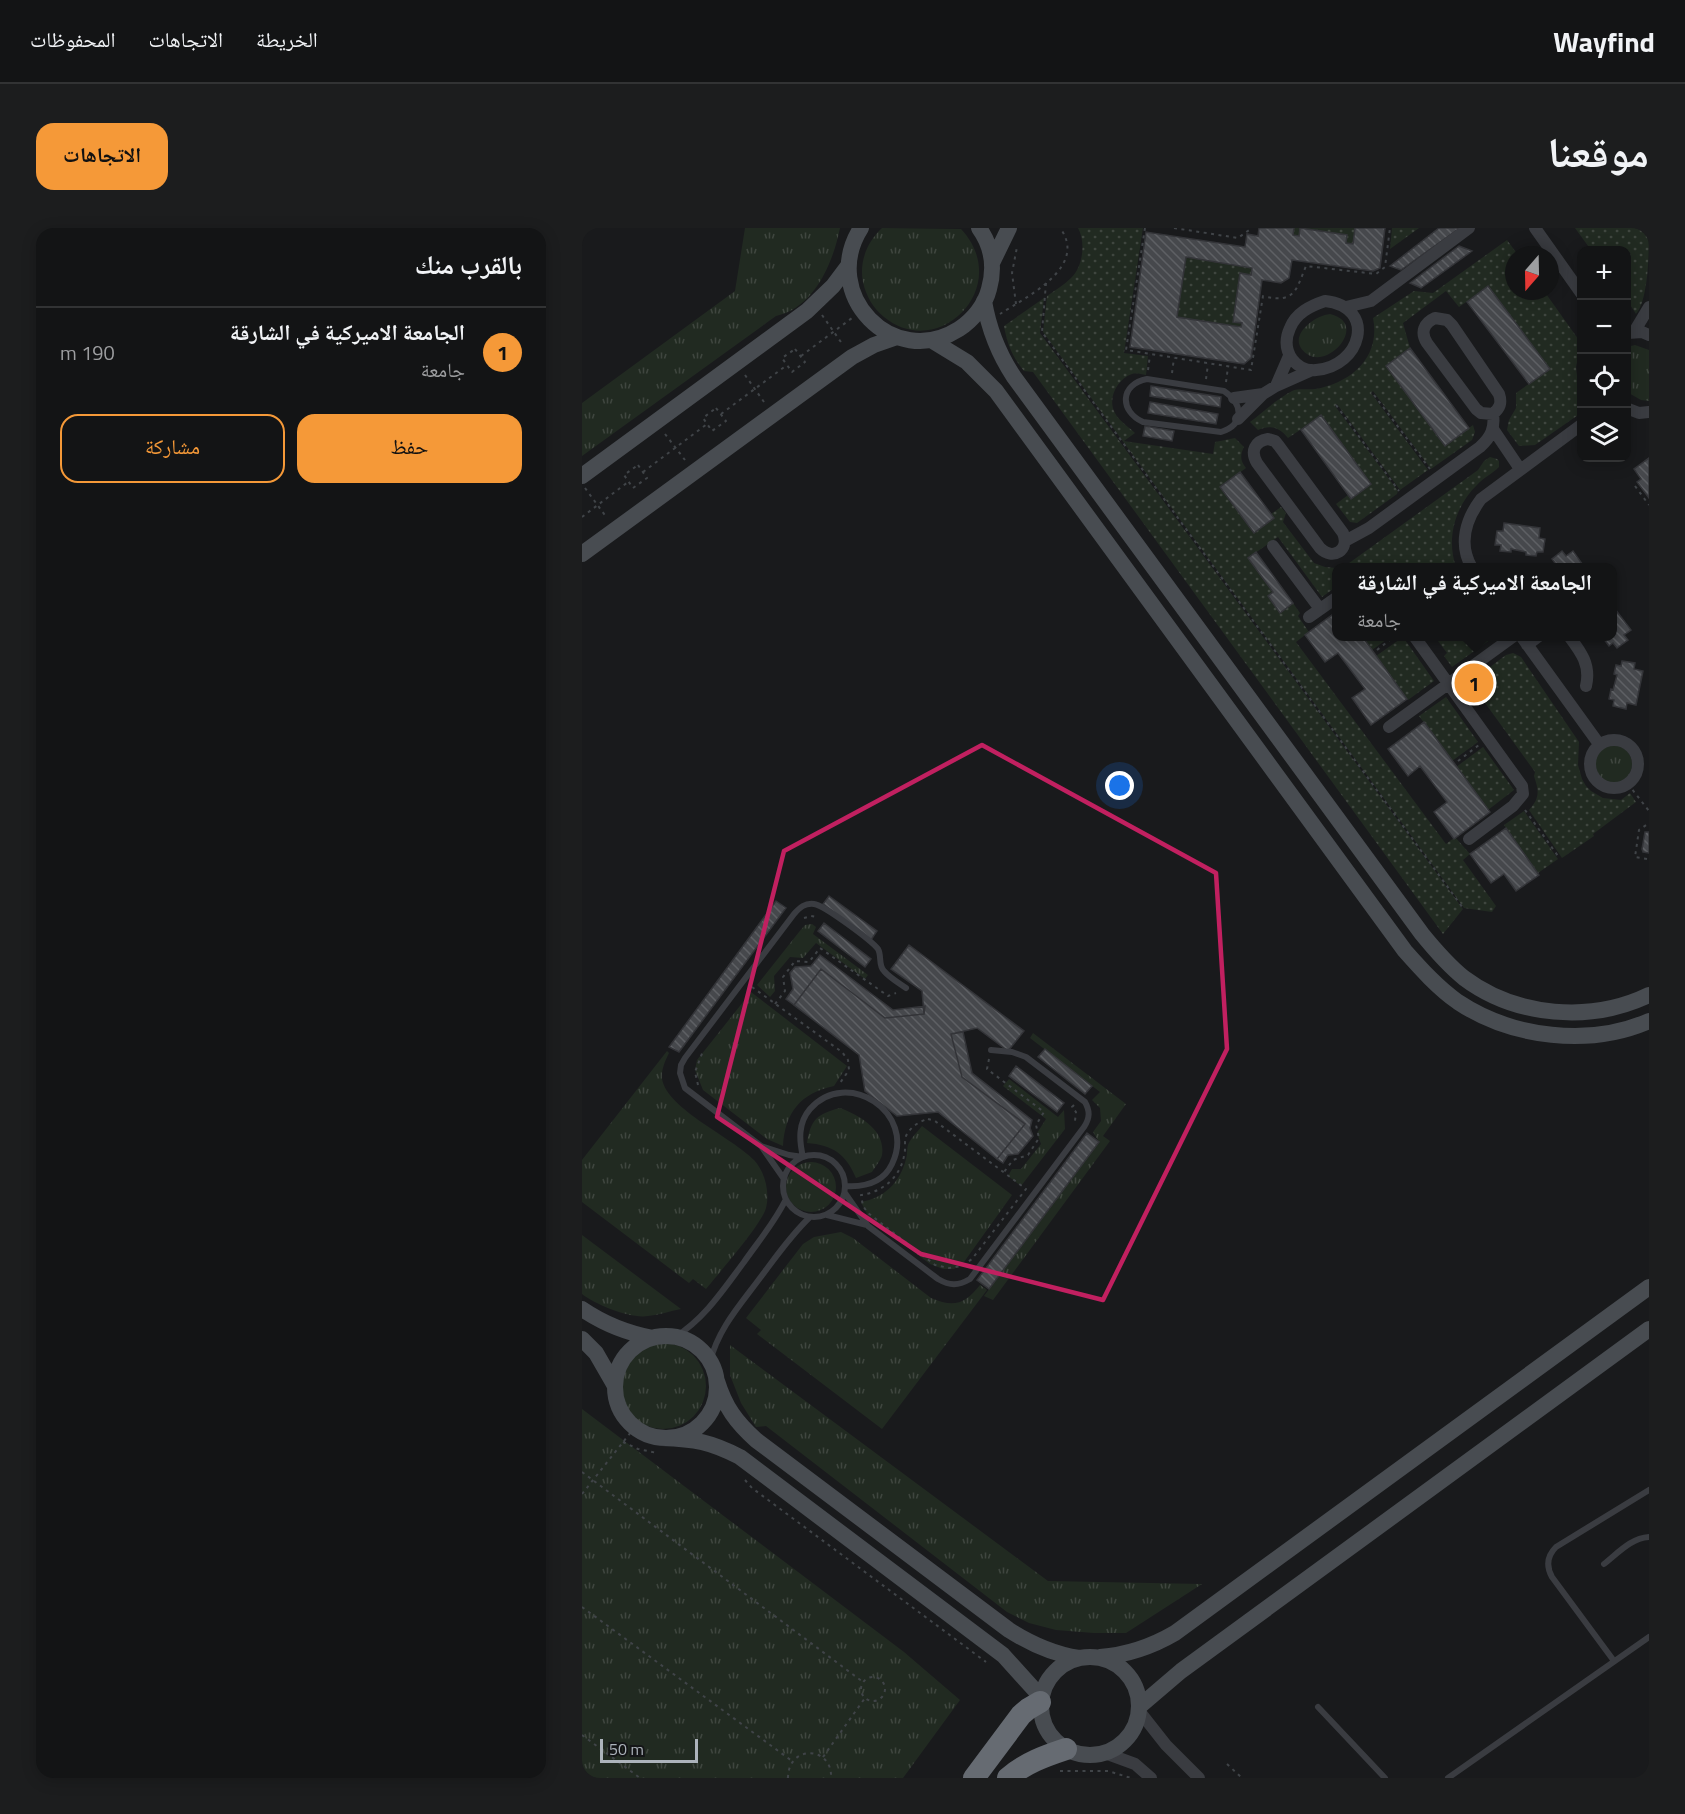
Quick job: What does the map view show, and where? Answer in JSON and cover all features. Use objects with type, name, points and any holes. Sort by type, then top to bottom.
[{"type":"highway","points":[[974,1778],[1022,1715],[1041,1699]]},
{"type":"highway","points":[[1008,1778],[1032,1762],[1066,1749]]},
{"type":"street","points":[[856,233],[848,267],[851,290],[862,310],[881,329],[897,337],[910,340],[931,340],[962,327],[975,316],[984,301],[991,282],[992,262],[988,246],[979,228]]},
{"type":"street","points":[[992,262],[1009,228]]},
{"type":"street","points":[[1346,307],[1371,300],[1468,228]]},
{"type":"street","points":[[1535,228],[1577,286]]},
{"type":"street","points":[[582,476],[814,305],[848,267]]},
{"type":"street","points":[[1238,419],[1263,394],[1276,386],[1312,370],[1331,367],[1347,357],[1358,334],[1358,324],[1371,300]]},
{"type":"street","points":[[984,301],[988,322],[998,351],[1014,377],[1422,934],[1442,958],[1464,978],[1490,994],[1548,1011],[1578,1013],[1608,1009],[1637,1001],[1649,995]]},
{"type":"street","points":[[1312,370],[1295,363],[1289,356],[1286,346],[1286,336],[1292,323],[1301,313],[1312,305],[1325,301],[1336,302],[1346,307],[1358,324]]},
{"type":"street","points":[[1631,331],[1649,307]]},
{"type":"street","points":[[1345,541],[1361,534],[1485,442],[1493,429],[1493,414],[1501,405],[1499,394],[1447,320],[1435,318],[1429,321],[1423,331],[1426,343],[1476,409],[1480,413],[1493,414]]},
{"type":"street","points":[[1631,332],[1649,335],[1649,324]]},
{"type":"street","points":[[582,554],[852,357],[874,345],[897,337]]},
{"type":"street","points":[[931,340],[967,362],[996,391],[1405,951],[1430,979],[1467,1007],[1492,1020],[1528,1031],[1565,1036],[1603,1034],[1649,1021]]},
{"type":"street","points":[[1276,386],[1289,356]]},
{"type":"street","points":[[1229,395],[1263,394]]},
{"type":"street","points":[[1631,410],[1639,413],[1649,412]]},
{"type":"street","points":[[1471,563],[1466,550],[1467,522],[1481,498],[1577,428]]},
{"type":"street","points":[[1493,429],[1520,469]]},
{"type":"street","points":[[1262,440],[1275,441],[1343,533],[1345,541],[1344,546],[1336,554],[1324,552],[1320,548],[1257,463],[1253,450],[1256,444],[1262,440]]},
{"type":"street","points":[[1273,546],[1320,609]]},
{"type":"street","points":[[1309,617],[1332,601]]},
{"type":"street","points":[[1418,641],[1522,786],[1523,794],[1518,800],[1469,839]]},
{"type":"street","points":[[1389,727],[1507,641]]},
{"type":"street","points":[[1524,641],[1599,744]]},
{"type":"street","points":[[1572,641],[1586,663],[1588,670],[1586,686]]},
{"type":"street","points":[[1619,740],[1631,748],[1643,763],[1628,784],[1612,788],[1597,781],[1589,767],[1593,751],[1605,741],[1619,740]]},
{"type":"street","points":[[582,1309],[634,1335],[653,1338],[675,1337],[692,1343],[710,1362],[722,1399],[731,1414],[756,1440],[1009,1630],[1050,1651],[1079,1658],[1100,1658],[1132,1653],[1175,1633],[1649,1287]]},
{"type":"street","points":[[1140,1709],[1181,1671],[1645,1334]]},
{"type":"street","points":[[653,1338],[630,1351],[622,1361],[617,1373],[615,1386],[617,1401],[624,1415],[635,1427],[661,1445],[702,1441],[740,1457],[1003,1655],[1041,1699]]},
{"type":"street","points":[[582,1339],[596,1353],[615,1386]]},
{"type":"street","points":[[661,1445],[691,1431],[703,1422],[714,1403],[717,1381]]},
{"type":"street","points":[[1079,1658],[1058,1668],[1051,1676],[1041,1699],[1042,1718],[1048,1733],[1059,1745],[1085,1755],[1105,1753],[1129,1737],[1138,1721],[1140,1709],[1136,1687],[1125,1671],[1109,1660],[1100,1658]]},
{"type":"street","points":[[1140,1709],[1166,1745],[1199,1778]]},
{"type":"street","points":[[1105,1753],[1135,1764],[1151,1778]]},
{"type":"lane","points":[[1147,379],[1171,382],[1205,387],[1229,395],[1238,405],[1238,419],[1235,425],[1221,432],[1143,422],[1134,418],[1128,411],[1127,393],[1132,386],[1147,379]]},
{"type":"lane","points":[[784,1179],[760,1146],[685,1088],[680,1073],[685,1058],[799,909],[805,905],[812,904],[826,908],[874,945],[883,970],[906,988]]},
{"type":"lane","points":[[845,1190],[868,1226],[938,1279],[954,1285],[970,1279],[1088,1121],[1088,1108],[1079,1097],[1026,1057],[1012,1052],[991,1050]]},
{"type":"lane","points":[[803,1157],[799,1142],[800,1128],[806,1114],[816,1102],[829,1095],[844,1092],[871,1099],[882,1107],[897,1130],[896,1156],[891,1168],[882,1178],[871,1184],[845,1190]]},
{"type":"lane","points":[[760,1146],[803,1157],[820,1156],[836,1164],[844,1178],[845,1190],[840,1205],[827,1215]]},
{"type":"lane","points":[[803,1157],[789,1168],[784,1179],[785,1201],[794,1210],[810,1217],[827,1215],[868,1226]]},
{"type":"lane","points":[[675,1337],[696,1322],[713,1304],[769,1228],[785,1201]]},
{"type":"lane","points":[[710,1362],[717,1339],[730,1318],[787,1241],[810,1217]]},
{"type":"lane","points":[[1614,1661],[1552,1577],[1548,1561],[1556,1547],[1649,1490]]},
{"type":"lane","points":[[1604,1564],[1632,1541],[1649,1538]]},
{"type":"lane","points":[[1448,1778],[1649,1636]]},
{"type":"lane","points":[[1318,1707],[1385,1778]]},
{"type":"path","points":[[988,322],[1046,283],[1061,269],[1066,254],[1066,240],[1060,228]]},
{"type":"path","points":[[1145,228],[1126,350],[1251,370],[1263,296],[1280,299],[1293,293],[1301,281],[1305,266],[1376,274],[1384,267],[1390,228]]},
{"type":"path","points":[[1174,228],[1238,238],[1252,228]]},
{"type":"path","points":[[1016,304],[1012,273],[1018,243]]},
{"type":"path","points":[[1046,283],[1042,332],[1463,908]]},
{"type":"path","points":[[814,305],[852,357]]},
{"type":"path","points":[[801,356],[862,310]]},
{"type":"path","points":[[795,349],[801,356],[805,362],[792,372],[782,358],[795,349]]},
{"type":"path","points":[[1147,379],[1150,354]]},
{"type":"path","points":[[1171,382],[1174,358]]},
{"type":"path","points":[[736,363],[773,414]]},
{"type":"path","points":[[1205,387],[1208,363]]},
{"type":"path","points":[[721,414],[787,366]]},
{"type":"path","points":[[1228,366],[1229,395]]},
{"type":"path","points":[[1374,395],[1437,478]]},
{"type":"path","points":[[1336,405],[1406,501]]},
{"type":"path","points":[[716,408],[721,414],[726,421],[712,431],[703,418],[716,408]]},
{"type":"path","points":[[656,422],[694,472]]},
{"type":"path","points":[[643,472],[707,424]]},
{"type":"path","points":[[638,465],[643,472],[647,478],[633,488],[624,475],[638,465]]},
{"type":"path","points":[[582,517],[629,482]]},
{"type":"path","points":[[582,484],[615,530]]},
{"type":"path","points":[[1635,486],[1649,505]]},
{"type":"path","points":[[1377,650],[1389,641]]},
{"type":"path","points":[[1458,761],[1488,738]]},
{"type":"path","points":[[1628,784],[1649,811]]},
{"type":"path","points":[[1518,800],[1558,856]]},
{"type":"path","points":[[1647,859],[1635,857],[1639,830],[1649,823]]},
{"type":"path","points":[[799,923],[803,918],[817,917],[826,908]]},
{"type":"path","points":[[775,1004],[785,991],[783,977],[795,961],[809,962],[820,948],[888,996],[906,988]]},
{"type":"path","points":[[752,987],[842,1052],[848,1060],[849,1070],[837,1087]]},
{"type":"path","points":[[991,1050],[987,1069],[1044,1113],[1036,1125],[1039,1138],[1028,1155],[1013,1160],[1003,1172]]},
{"type":"path","points":[[702,1090],[696,1082],[695,1072],[703,1051]]},
{"type":"path","points":[[1071,1130],[1076,1120],[1076,1112],[1072,1107],[1079,1097]]},
{"type":"path","points":[[928,1119],[934,1120],[1003,1172],[1026,1189],[972,1259],[962,1266],[949,1269],[935,1265],[874,1218],[863,1206],[861,1195],[870,1194],[885,1187],[897,1175],[904,1157],[906,1135],[920,1121],[928,1119]]},
{"type":"path","points":[[582,1494],[635,1427]]},
{"type":"path","points":[[622,1442],[638,1449],[661,1445]]},
{"type":"path","points":[[582,1472],[863,1682]]},
{"type":"path","points":[[744,1478],[752,1488],[989,1663]]},
{"type":"path","points":[[582,1606],[792,1761]]},
{"type":"path","points":[[867,1679],[878,1679],[884,1688],[884,1694],[870,1701],[862,1694],[863,1682],[867,1679]]},
{"type":"path","points":[[823,1757],[865,1698]]},
{"type":"path","points":[[582,1735],[640,1778]]},
{"type":"path","points":[[788,1778],[792,1761],[807,1753],[823,1757],[831,1771],[831,1778]]},
{"type":"path","points":[[1227,1764],[1242,1778]]},
{"type":"path","points":[[1056,1772],[1108,1771],[1131,1778]]},
{"type":"highlighted area","points":[[982,745],[1216,873],[1227,1049],[1103,1300],[921,1254],[717,1117],[784,851]]},
{"type":"green space","points":[[745,228],[840,228],[827,269],[820,282],[801,304],[776,316],[582,456],[582,403],[735,291]]},
{"type":"green space","points":[[882,228],[961,229],[975,251],[979,273],[974,294],[963,311],[947,324],[927,330],[905,328],[884,317],[873,306],[863,282],[862,267],[868,246]]},
{"type":"green space","points":[[1078,228],[1143,228],[1124,353],[1148,356],[1146,375],[1134,374],[1122,380],[1113,396],[1115,413],[1135,433],[1124,441],[1213,454],[1215,442],[1235,438],[1244,447],[1241,458],[1246,468],[1220,487],[1254,533],[1274,518],[1271,514],[1281,507],[1286,513],[1283,522],[1314,563],[1332,568],[1332,590],[1322,597],[1278,537],[1248,558],[1273,592],[1268,596],[1280,612],[1293,603],[1300,613],[1298,616],[1309,632],[1296,642],[1446,844],[1455,837],[1470,854],[1463,860],[1496,906],[1492,912],[1464,908],[1043,332],[1047,296],[1071,278],[1081,261]]},
{"type":"green space","points":[[1294,228],[1301,228],[1299,236],[1293,235]]},
{"type":"green space","points":[[1301,228],[1355,228],[1353,244],[1346,243],[1347,235]]},
{"type":"green space","points":[[1392,228],[1419,228],[1390,249]]},
{"type":"green space","points":[[1575,228],[1649,228],[1646,286],[1644,297],[1636,314],[1631,306],[1631,246],[1588,246]]},
{"type":"green space","points":[[1507,240],[1511,246],[1505,246],[1505,300],[1550,300],[1577,337],[1577,416],[1535,445],[1519,446],[1507,430],[1509,420],[1516,408],[1516,393],[1550,369],[1488,287],[1459,307],[1446,291],[1403,323],[1410,348],[1386,366],[1445,445],[1473,425],[1475,432],[1472,440],[1431,469],[1373,391],[1371,393],[1428,470],[1400,490],[1337,404],[1335,406],[1398,491],[1357,523],[1350,522],[1336,504],[1348,495],[1351,499],[1371,484],[1321,416],[1288,438],[1275,428],[1267,427],[1258,430],[1250,422],[1292,391],[1328,386],[1351,374],[1368,356],[1374,332],[1373,318],[1414,291],[1433,293]]},
{"type":"green space","points":[[1186,257],[1252,268],[1251,275],[1240,274],[1233,322],[1242,323],[1241,327],[1177,317]]},
{"type":"green space","points":[[1044,298],[1040,333],[1463,909],[1443,934],[1033,372],[1024,371],[1017,361],[1009,345],[1004,326]]},
{"type":"green space","points":[[1330,314],[1341,319],[1346,326],[1346,335],[1334,351],[1325,356],[1316,357],[1307,354],[1299,342],[1303,329],[1316,319]]},
{"type":"green space","points":[[1635,345],[1649,350],[1649,401],[1641,400],[1631,394],[1631,346]]},
{"type":"green space","points":[[1490,457],[1497,459],[1499,467],[1469,493],[1458,513],[1452,534],[1455,563],[1349,563],[1478,470]]},
{"type":"green space","points":[[1365,641],[1384,641],[1372,650]]},
{"type":"green space","points":[[1397,641],[1406,641],[1434,681],[1408,700],[1376,656]]},
{"type":"green space","points":[[1438,641],[1488,641],[1452,667],[1444,656],[1447,653]]},
{"type":"green space","points":[[1513,653],[1521,657],[1579,742],[1578,765],[1586,786],[1603,798],[1621,800],[1630,793],[1636,802],[1562,858],[1529,810],[1538,794],[1535,772],[1480,696],[1477,698],[1467,684],[1506,655]]},
{"type":"green space","points":[[1446,697],[1478,742],[1452,761],[1419,716]]},
{"type":"green space","points":[[1613,745],[1626,751],[1632,764],[1626,777],[1613,783],[1600,777],[1594,764],[1600,751]]},
{"type":"green space","points":[[1483,747],[1514,790],[1488,810],[1456,767]]},
{"type":"green space","points":[[1524,811],[1558,859],[1538,873],[1504,825]]},
{"type":"green space","points":[[812,924],[816,927],[813,934],[868,975],[865,979],[816,943],[803,958],[790,957],[774,976],[775,991],[770,997],[757,985],[805,925]]},
{"type":"green space","points":[[751,992],[847,1066],[834,1086],[812,1094],[797,1106],[787,1123],[783,1146],[767,1139],[703,1090],[695,1070],[697,1060]]},
{"type":"green space","points":[[1033,1033],[1126,1104],[1103,1136],[1110,1141],[993,1300],[984,1296],[1099,1142],[1093,1132],[1101,1121],[1100,1108],[1092,1100],[1100,1092],[1030,1038]]},
{"type":"green space","points":[[667,1051],[669,1053],[662,1079],[667,1090],[688,1112],[754,1160],[764,1176],[767,1189],[767,1202],[763,1215],[706,1289],[693,1279],[689,1283],[582,1202],[582,1160]]},
{"type":"green space","points":[[1009,1079],[1058,1117],[1064,1110],[1065,1129],[1021,1186],[1008,1176],[1012,1169],[1021,1169],[1041,1144],[1037,1133],[1046,1119],[1003,1086]]},
{"type":"green space","points":[[840,1108],[870,1125],[880,1138],[882,1146],[882,1155],[872,1172],[856,1178],[848,1163],[837,1152],[824,1146],[807,1143],[816,1119]]},
{"type":"green space","points":[[922,1126],[1012,1195],[964,1262],[954,1269],[943,1269],[930,1264],[869,1218],[861,1202],[884,1193],[895,1182],[907,1157],[909,1143]]},
{"type":"green space","points":[[811,1162],[829,1169],[836,1187],[829,1205],[811,1212],[793,1205],[786,1187],[793,1169]]},
{"type":"green space","points":[[841,1232],[853,1238],[931,1298],[953,1303],[964,1300],[980,1285],[987,1290],[882,1429],[757,1334],[761,1330],[746,1318],[803,1244],[814,1237]]},
{"type":"green space","points":[[582,1235],[681,1309],[652,1315],[632,1315],[605,1307],[582,1294]]},
{"type":"green space","points":[[663,1343],[680,1346],[694,1355],[703,1369],[706,1386],[703,1403],[694,1417],[680,1426],[663,1429],[646,1426],[632,1417],[623,1403],[620,1386],[623,1369],[632,1355],[646,1346]]},
{"type":"green space","points":[[730,1345],[1048,1581],[1202,1584],[1126,1633],[1056,1630],[1029,1623],[1007,1612],[766,1426],[756,1427],[741,1403],[730,1375]]},
{"type":"green space","points":[[582,1409],[904,1652],[960,1700],[903,1778],[582,1778]]},
{"type":"building","points":[[1259,228],[1294,228],[1293,235],[1299,236],[1300,228],[1347,235],[1346,243],[1353,244],[1355,228],[1385,228],[1380,268],[1373,271],[1292,260],[1289,278],[1281,283],[1262,280],[1251,358],[1244,364],[1130,347],[1146,232],[1245,247],[1247,234],[1258,236]],"holes":[[[1186,257],[1252,268],[1251,275],[1240,273],[1233,322],[1242,323],[1241,327],[1177,317]]]},
{"type":"building","points":[[1439,228],[1460,228],[1401,270],[1390,266]]},
{"type":"building","points":[[1459,246],[1472,251],[1421,288],[1410,283]]},
{"type":"building","points":[[1488,286],[1550,369],[1529,384],[1467,302]]},
{"type":"building","points":[[1410,348],[1469,428],[1445,446],[1386,366]]},
{"type":"building","points":[[1151,386],[1221,397],[1220,407],[1150,396]]},
{"type":"building","points":[[1150,402],[1218,414],[1216,424],[1148,413]]},
{"type":"building","points":[[1321,415],[1371,484],[1351,499],[1301,430]]},
{"type":"building","points":[[1145,426],[1174,431],[1172,441],[1143,436]]},
{"type":"building","points":[[1649,458],[1649,498],[1637,482],[1641,479],[1634,469]]},
{"type":"building","points":[[1240,472],[1274,518],[1254,533],[1220,487]]},
{"type":"building","points":[[1504,523],[1540,528],[1539,538],[1545,539],[1543,552],[1537,552],[1536,556],[1511,549],[1511,552],[1500,551],[1501,545],[1495,545],[1497,531],[1503,531]]},
{"type":"building","points":[[1562,551],[1566,556],[1573,551],[1581,563],[1555,563],[1552,559]]},
{"type":"building","points":[[1256,552],[1293,603],[1280,613],[1268,596],[1273,592],[1248,558]]},
{"type":"building","points":[[1617,612],[1631,630],[1624,635],[1628,640],[1617,648],[1613,643],[1609,646],[1605,641],[1617,641]]},
{"type":"building","points":[[1332,615],[1332,641],[1366,641],[1407,699],[1371,725],[1352,698],[1365,689],[1338,653],[1325,662],[1305,635]]},
{"type":"building","points":[[1622,661],[1635,663],[1634,669],[1643,671],[1636,705],[1627,703],[1626,709],[1613,706],[1614,700],[1609,699],[1617,675],[1614,674],[1616,665],[1621,666]]},
{"type":"building","points":[[1424,722],[1490,812],[1454,839],[1434,812],[1447,802],[1420,766],[1408,776],[1388,749]]},
{"type":"building","points":[[1506,828],[1539,875],[1516,891],[1504,874],[1491,883],[1470,854]]},
{"type":"building","points":[[1645,832],[1649,832],[1649,853],[1643,852],[1642,849]]},
{"type":"building","points":[[829,896],[877,931],[871,940],[823,904]]},
{"type":"building","points":[[776,901],[786,908],[679,1052],[669,1047]]},
{"type":"building","points":[[824,923],[871,959],[865,967],[818,931]]},
{"type":"building","points":[[909,945],[1024,1031],[1008,1051],[977,1028],[951,1034],[962,1077],[1025,1124],[997,1159],[938,1112],[897,1116],[865,1091],[859,1055],[794,1005],[821,969],[885,1018],[924,1014],[922,991],[891,969]]},
{"type":"building","points":[[820,955],[893,1010],[925,1006],[924,1014],[885,1018],[821,969],[794,1005],[786,999],[793,989],[790,973],[795,967],[811,966]]},
{"type":"building","points":[[963,1032],[972,1073],[1032,1120],[1030,1128],[1033,1136],[1018,1154],[1008,1155],[1003,1163],[997,1159],[1025,1124],[962,1077],[951,1034]]},
{"type":"building","points":[[1045,1049],[1092,1086],[1085,1094],[1038,1057]]},
{"type":"building","points":[[1016,1066],[1064,1103],[1057,1112],[1009,1076]]},
{"type":"building","points":[[1087,1133],[1099,1142],[989,1289],[977,1280]]},
{"type":"place","name":"الجامعة الاميركية في الشارقة","points":[[1474,683]]}]
